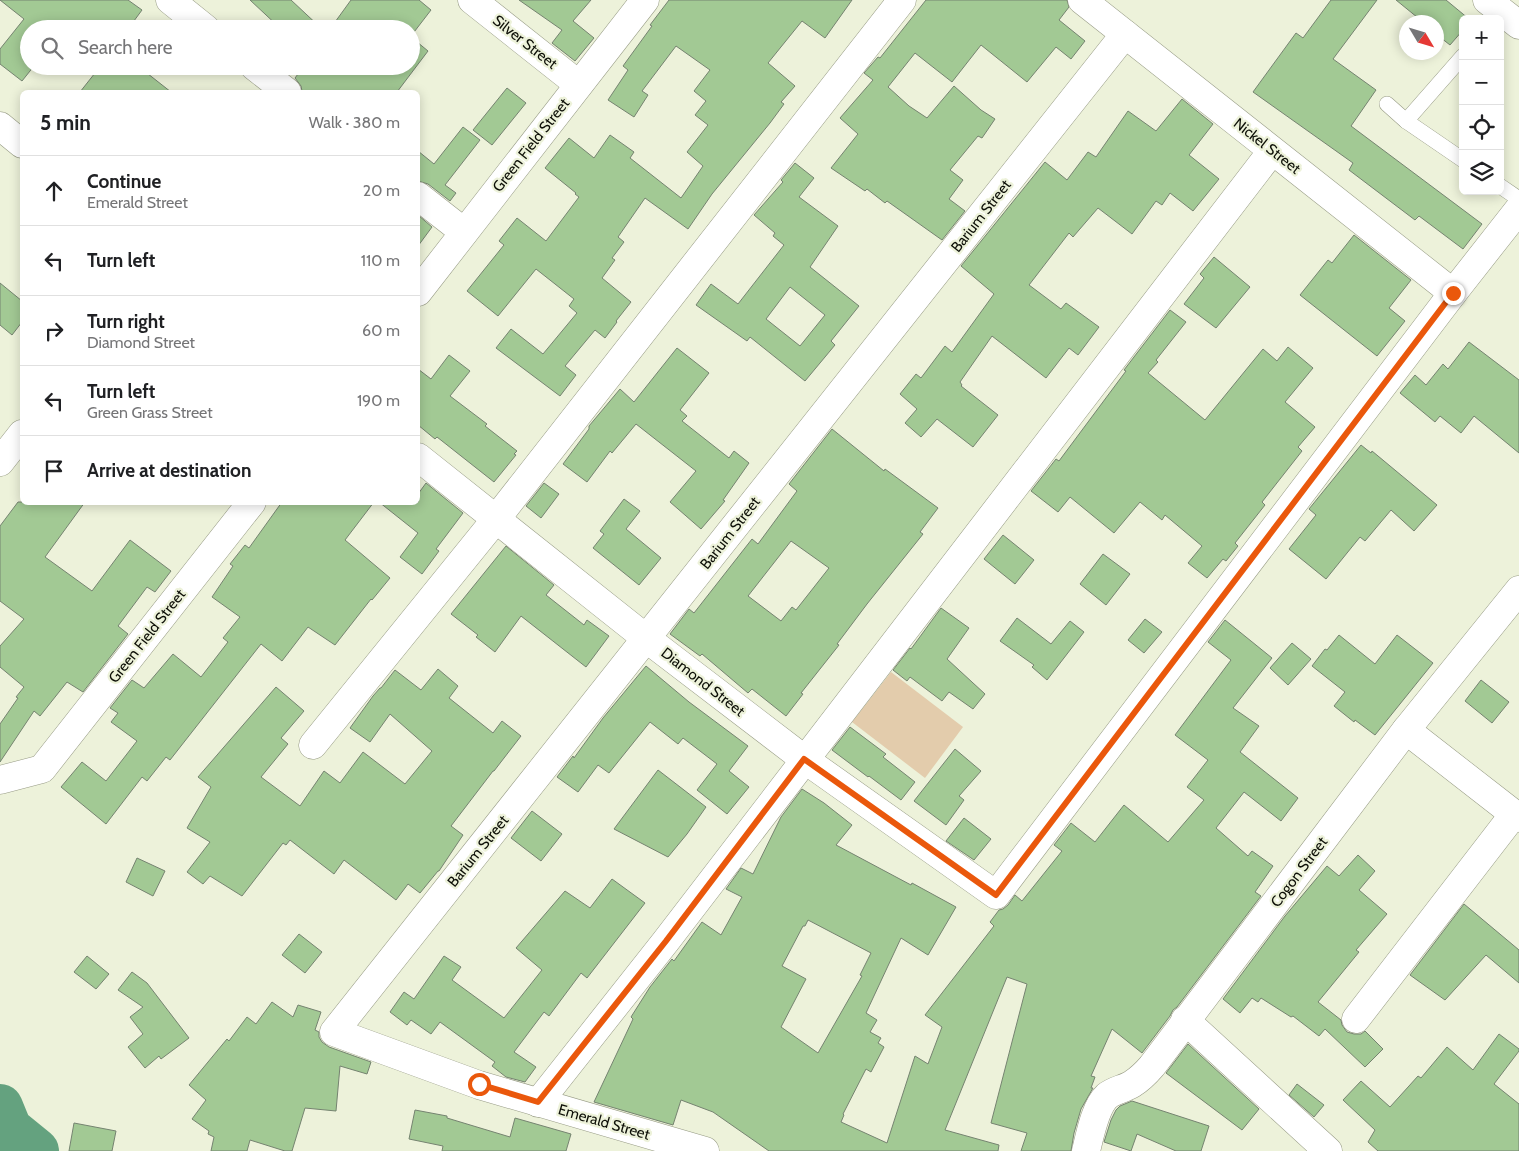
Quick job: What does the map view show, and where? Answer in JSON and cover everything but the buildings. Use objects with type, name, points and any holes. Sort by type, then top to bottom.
[{"type":"street","points":[[170,0],[195,20]]},
{"type":"street","name":"Silver Street","points":[[472,0],[578,84]]},
{"type":"street","name":"Green Field Street","points":[[420,289],[645,0]]},
{"type":"street","points":[[313,745],[496,519],[902,0]]},
{"type":"street","name":"Nickel Street","points":[[1082,0],[1453,293]]},
{"type":"street","name":"Barium Street","points":[[334,1032],[1125,34]]},
{"type":"street","points":[[265,75],[284,90]]},
{"type":"street","points":[[538,1102],[666,941],[1272,150]]},
{"type":"street","points":[[420,198],[464,232]]},
{"type":"street","points":[[1453,293],[1519,209]]},
{"type":"street","name":"Diamond Street","points":[[420,459],[647,639],[804,759],[996,895],[1453,293]]},
{"type":"street","points":[[0,462],[20,437]]},
{"type":"street","name":"Green Field Street","points":[[0,780],[42,769],[250,505]]},
{"type":"street","name":"Cogon Street","points":[[1086,1151],[1100,1105],[1107,1096],[1141,1078],[1152,1066],[1406,730],[1519,590]]},
{"type":"street","points":[[1356,1019],[1516,816],[1406,730]]},
{"type":"street","points":[[1185,1020],[1328,1151]]},
{"type":"street","name":"Emerald Street","points":[[334,1032],[479,1084],[705,1151]]},
{"type":"lane","points":[[1406,121],[1459,60]]},
{"type":"lane","points":[[1387,104],[1406,121],[1459,157]]},
{"type":"lane","points":[[1504,189],[1519,199]]},
{"type":"shaded area","points":[[891,672],[963,727],[925,778],[852,722]]},
{"type":"waterway","points":[[0,1107],[9,1129],[36,1151]]},
{"type":"route","points":[[479,1084],[538,1102],[666,941],[804,759],[996,895],[1453,293]]}]
